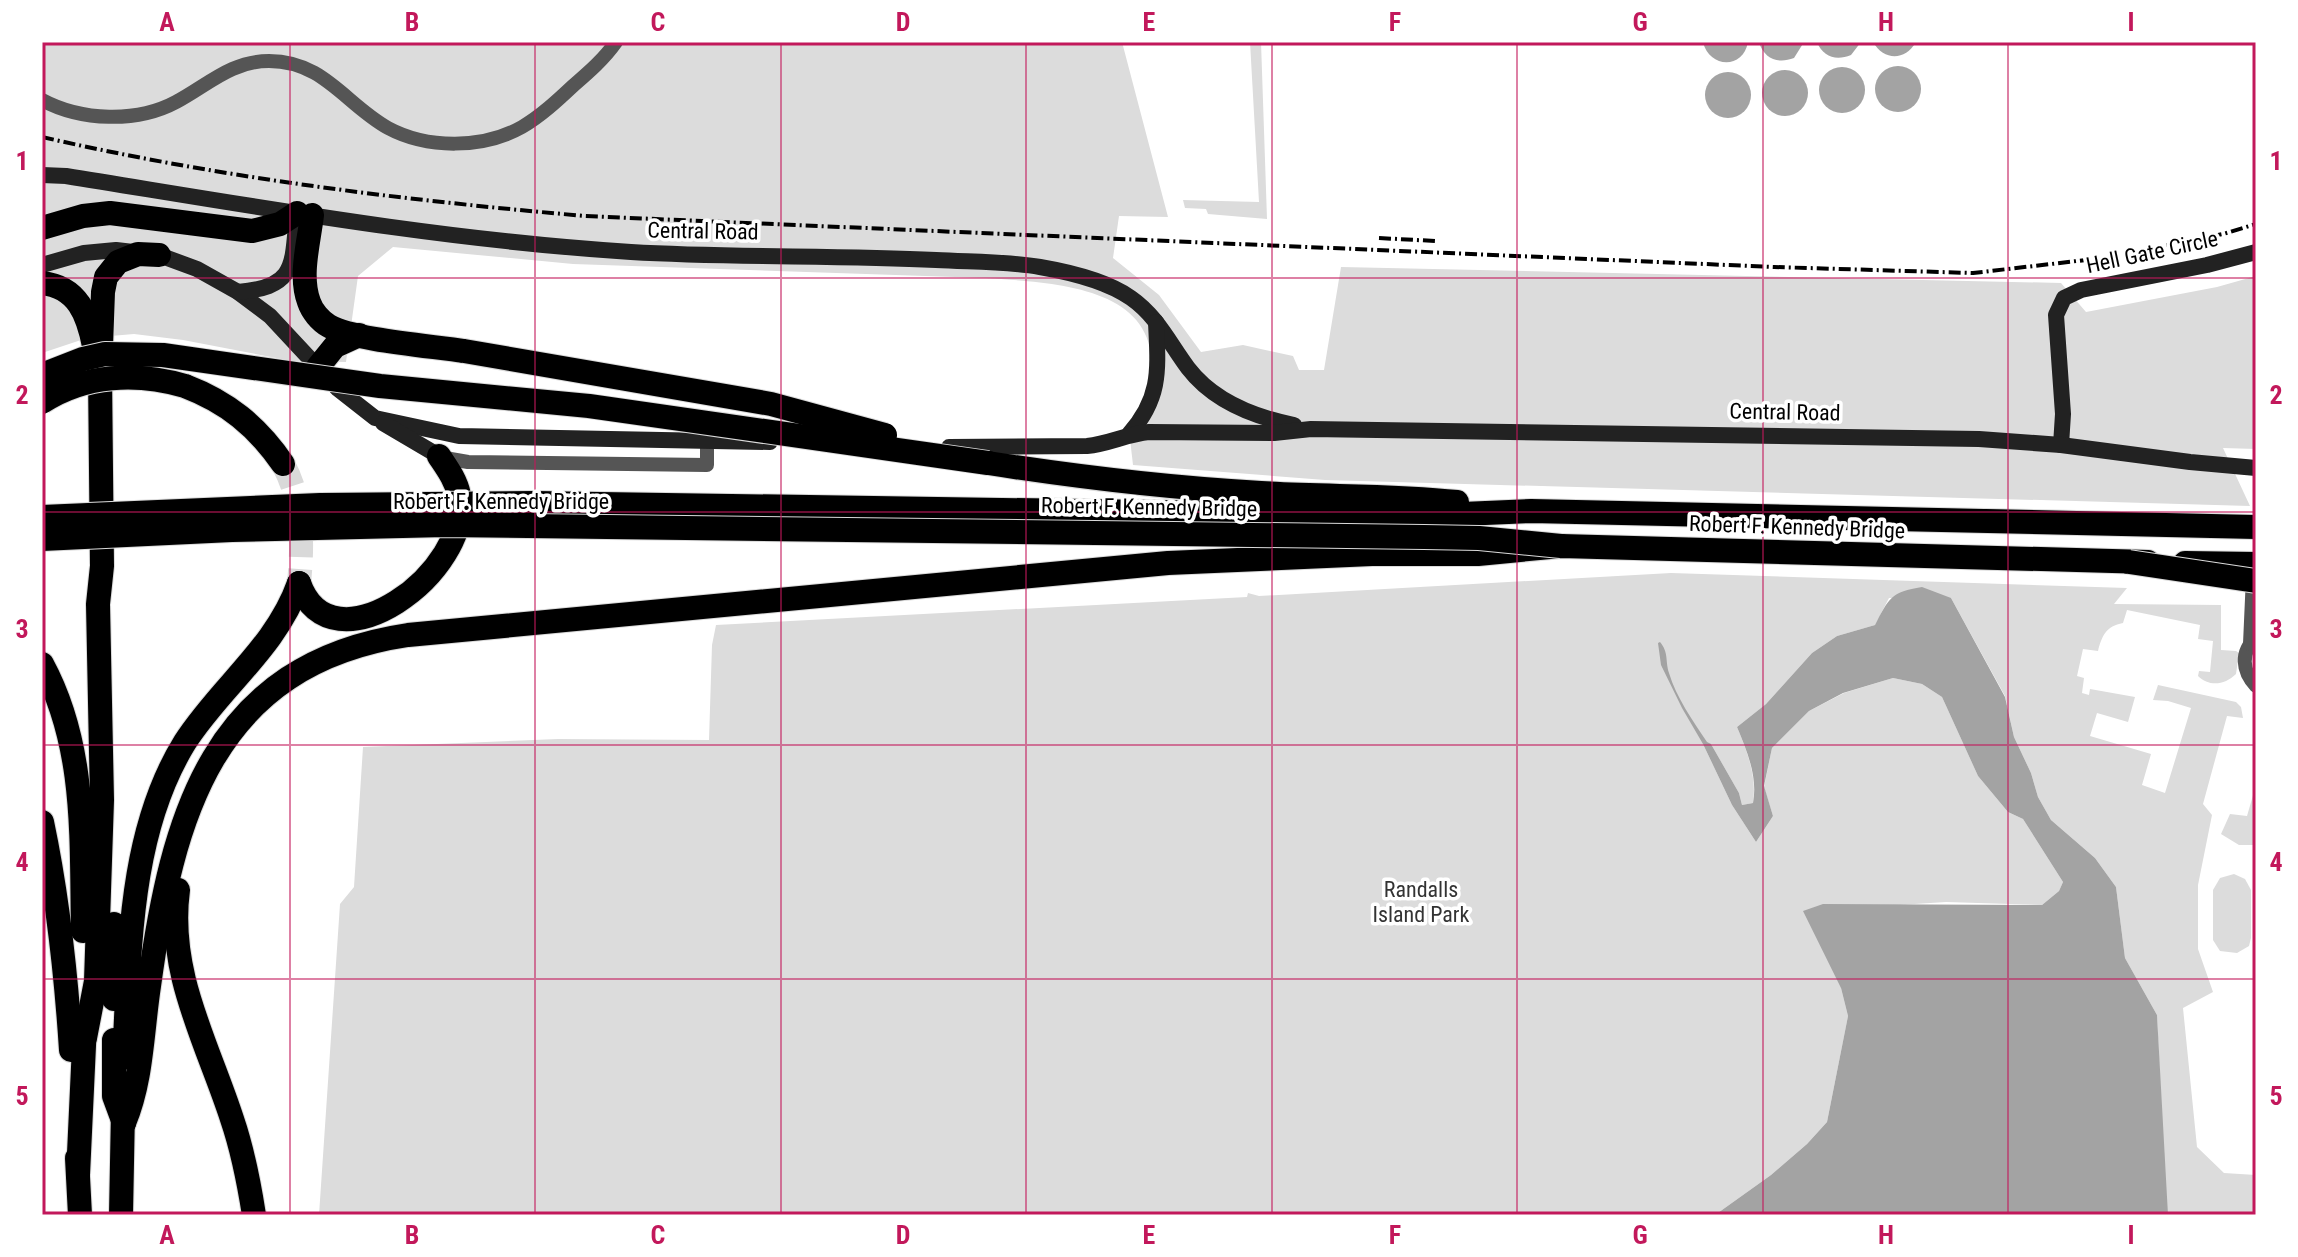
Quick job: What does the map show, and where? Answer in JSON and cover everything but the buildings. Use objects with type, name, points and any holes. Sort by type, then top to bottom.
[{"type":"highway","points":[[42,228],[83,216],[110,213],[242,231],[260,230],[304,214],[308,301],[325,324],[359,335],[771,404],[988,463]]},
{"type":"highway","points":[[85,1038],[96,981],[106,743],[108,602],[102,566],[100,373],[106,277],[114,265],[124,259],[145,254],[159,255]]},
{"type":"highway","points":[[42,283],[66,291],[83,307],[89,319],[100,373]]},
{"type":"highway","points":[[318,367],[340,342],[359,335]]},
{"type":"highway","points":[[42,375],[105,354],[163,355],[380,386],[589,406],[1165,486],[1301,495],[1416,497],[1531,511]]},
{"type":"highway","points":[[42,402],[73,387],[100,379],[142,377],[170,381],[212,396],[237,413],[260,434],[283,464]]},
{"type":"highway","points":[[121,1215],[124,1056],[136,902],[141,856],[152,814],[168,775],[186,742],[272,637],[299,583],[305,599],[327,617],[353,617],[392,605],[413,592],[441,560],[454,536],[460,506],[457,486],[439,456]]},
{"type":"highway","name":"Robert F. Kennedy Bridge","points":[[42,517],[266,506],[479,503],[1416,516],[1531,511],[2256,527]]},
{"type":"highway","name":"Robert F. Kennedy Bridge","points":[[42,539],[284,528],[458,525],[1479,538],[1561,546],[2256,565]]},
{"type":"highway","points":[[124,1123],[135,1098],[166,880],[194,794],[222,745],[246,715],[275,689],[333,655],[391,638],[1141,565],[1372,554],[1478,554],[1561,546]]},
{"type":"highway","points":[[2129,562],[2256,581]]},
{"type":"highway","points":[[42,664],[65,718],[77,775],[85,1038],[78,1175]]},
{"type":"highway","points":[[106,743],[114,1096],[124,1123]]},
{"type":"highway","points":[[194,794],[177,898],[177,955],[189,1004],[233,1120],[254,1215]]},
{"type":"highway","points":[[42,822],[53,872],[66,971],[80,1215]]},
{"type":"street","points":[[42,100],[91,115],[131,116],[167,106],[240,65],[263,61],[287,62],[326,78],[370,116],[404,135],[428,141],[465,143],[507,134],[532,120],[601,61],[616,42]]},
{"type":"street","name":"Central Road","points":[[42,175],[66,176],[437,234],[617,251],[855,256],[1039,267],[1117,290],[1143,308],[1190,371],[1230,404],[1269,421],[1311,429]]},
{"type":"street","points":[[238,292],[269,287],[284,276],[304,214]]},
{"type":"street","name":"Central Road","points":[[42,265],[101,251],[130,250],[159,255],[197,269],[238,292],[270,316],[338,389],[375,418],[439,456],[468,462],[707,465],[707,440]]},
{"type":"street","name":"Hell Gate Circle","points":[[2061,445],[2063,414],[2056,315],[2064,298],[2081,290],[2256,252]]},
{"type":"street","points":[[1129,434],[1148,408],[1157,384],[1156,322]]},
{"type":"street","name":"Central Road","points":[[375,418],[459,436],[966,448],[1087,446],[1129,434],[1274,433],[1311,429],[1895,436],[2061,445],[2256,468]]},
{"type":"street","points":[[2256,565],[2251,583],[2253,641],[2244,660],[2245,670],[2256,686]]},
{"type":"green space","points":[[42,42],[1122,42],[1168,217],[1119,216],[1113,258],[1159,295],[1201,352],[1243,345],[1293,356],[1299,370],[1324,370],[1341,267],[2061,283],[2086,312],[2217,287],[2256,276],[2256,449],[2223,448],[2250,506],[1325,480],[1133,465],[1131,421],[1149,390],[1151,356],[1143,329],[1126,310],[1103,297],[1075,288],[1014,280],[573,264],[393,247],[358,276],[346,362],[292,361],[134,334],[87,338],[42,353]]},
{"type":"green space","points":[[1250,42],[1261,42],[1267,219],[1208,214],[1206,209],[1185,208],[1183,200],[1259,202]]},
{"type":"green space","name":"Randalls Island Park","points":[[1671,573],[2127,588],[2114,604],[2221,605],[2221,650],[2239,653],[2236,674],[2227,680],[2212,683],[2198,676],[2199,671],[2210,672],[2213,641],[2198,639],[2200,625],[2127,610],[2123,623],[2106,632],[2098,651],[2083,649],[2077,676],[2084,678],[2082,693],[2089,695],[2090,689],[2135,697],[2128,722],[2097,713],[2090,736],[2151,754],[2142,785],[2165,793],[2191,708],[2153,700],[2158,685],[2236,702],[2241,707],[2243,718],[2227,716],[2203,804],[2212,815],[2198,885],[2198,949],[2213,992],[2183,1008],[2197,1147],[2224,1173],[2256,1175],[2256,1215],[2168,1215],[2166,1212],[2157,1015],[2125,958],[2116,887],[2095,858],[2051,820],[2038,797],[2031,773],[2014,737],[2005,696],[1951,598],[1889,598],[1875,625],[1837,636],[1812,653],[1766,704],[1737,727],[1752,773],[1753,803],[1742,805],[1739,793],[1711,744],[1703,744],[1732,805],[1756,842],[1773,816],[1764,787],[1772,748],[1809,711],[1844,693],[1893,678],[1922,684],[1942,697],[1978,776],[2008,812],[2023,819],[2063,882],[2059,891],[2042,905],[1946,902],[1883,906],[1841,988],[1848,1016],[1827,1122],[1771,1175],[1715,1215],[319,1215],[340,904],[354,887],[363,747],[558,739],[709,740],[712,645],[716,625],[1247,597],[1248,593],[1259,596]]},
{"type":"green space","points":[[2256,785],[2256,845],[2239,845],[2221,834],[2230,814],[2247,816]]},
{"type":"green space","points":[[2234,874],[2245,879],[2251,890],[2251,938],[2249,946],[2237,953],[2220,951],[2213,940],[2213,890],[2220,878]]},
{"type":"shaded area","points":[[1703,42],[1748,42],[1740,57],[1726,62],[1712,57]]},
{"type":"shaded area","points":[[1759,42],[1804,42],[1794,58],[1782,60],[1772,59],[1764,53]]},
{"type":"shaded area","points":[[1817,42],[1861,42],[1851,55],[1840,58],[1826,54]]},
{"type":"shaded area","points":[[1873,42],[1916,42],[1906,53],[1894,56],[1883,53]]},
{"type":"shaded area","points":[[1898,66],[1914,73],[1921,89],[1914,105],[1898,112],[1882,105],[1875,89],[1882,73]]},
{"type":"shaded area","points":[[1842,67],[1858,74],[1865,90],[1858,106],[1842,113],[1826,106],[1819,90],[1826,74]]},
{"type":"shaded area","points":[[1785,70],[1801,77],[1808,93],[1801,109],[1785,116],[1769,109],[1762,93],[1769,77]]},
{"type":"shaded area","points":[[1728,72],[1744,79],[1751,95],[1744,111],[1728,118],[1712,111],[1705,95],[1712,79]]},
{"type":"shaded area","points":[[1922,587],[1951,598],[2005,697],[2014,737],[2031,773],[2038,797],[2051,820],[2095,858],[2116,887],[2125,958],[2157,1015],[2168,1215],[1715,1215],[1771,1175],[1827,1122],[1848,1016],[1841,988],[1803,911],[1823,904],[2042,905],[2059,891],[2063,882],[2023,819],[2008,812],[1978,776],[1942,697],[1922,684],[1893,678],[1843,693],[1809,711],[1772,748],[1764,786],[1773,816],[1756,842],[1732,805],[1682,708],[1661,665],[1658,643],[1665,650],[1669,673],[1680,700],[1711,744],[1739,793],[1742,805],[1753,803],[1753,774],[1737,727],[1766,704],[1812,653],[1837,636],[1875,625],[1892,598],[1904,591]]},
{"type":"tunnel","points":[[283,464],[298,507],[301,552],[299,583]]},
{"type":"railway","points":[[42,137],[109,152],[312,186],[585,216],[1774,267],[1973,273],[2103,258],[2223,234],[2256,224]]},
{"type":"railway","points":[[1379,238],[1435,241]]}]
